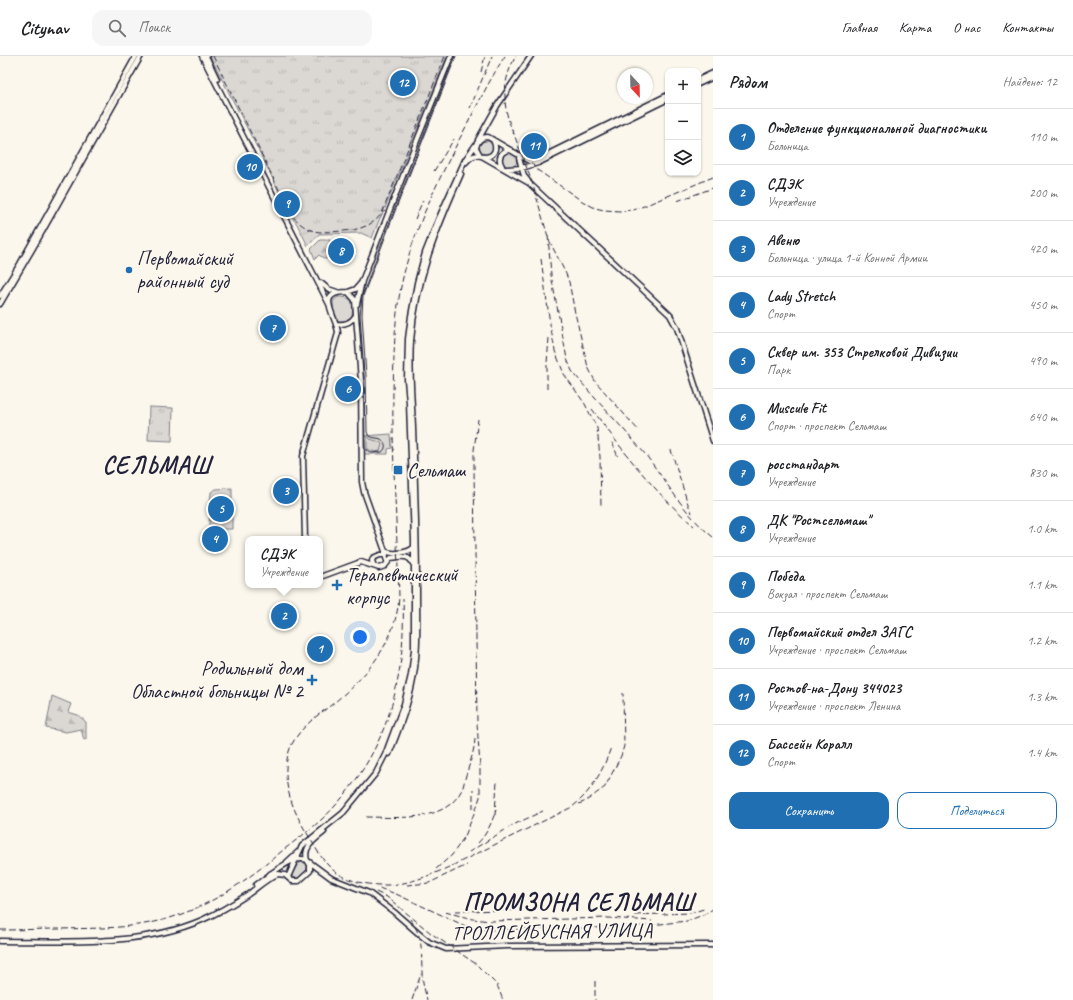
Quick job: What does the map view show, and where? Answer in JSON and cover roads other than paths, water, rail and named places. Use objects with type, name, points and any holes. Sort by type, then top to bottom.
[{"type":"main road","points":[[0,296],[20,264],[136,56]]},
{"type":"main road","points":[[0,304],[141,56]]},
{"type":"main road","points":[[202,56],[330,306]]},
{"type":"main road","points":[[206,56],[322,285],[328,290],[348,292],[356,289],[362,282]]},
{"type":"main road","points":[[356,308],[362,282],[451,56]]},
{"type":"main road","points":[[415,565],[412,558],[409,403],[407,379],[408,340],[416,283],[425,253],[447,198],[467,159],[504,94],[530,56]]},
{"type":"main road","points":[[701,79],[713,73]]},
{"type":"main road","points":[[701,83],[713,77]]},
{"type":"main road","points":[[529,183],[482,156],[477,151],[477,143],[482,138],[491,138],[529,161],[537,162],[665,97]]},
{"type":"main road","points":[[504,168],[522,168],[537,162],[665,100]]},
{"type":"main road","points":[[467,159],[478,155],[490,156],[495,152],[496,144],[485,127]]},
{"type":"main road","points":[[504,168],[499,160],[501,154],[506,150],[514,152],[519,158],[524,176],[529,183],[670,315],[677,328],[713,441]]},
{"type":"main road","points":[[513,169],[517,166],[519,158]]},
{"type":"main road","points":[[305,536],[303,456],[337,336],[338,330],[332,316],[330,298],[338,292]]},
{"type":"main road","points":[[323,575],[357,562],[365,562],[378,568],[382,567],[386,565],[387,556],[364,492],[362,482],[361,381],[356,308],[354,298],[348,292]]},
{"type":"main road","points":[[336,324],[347,324],[356,314]]},
{"type":"main road","points":[[374,567],[372,561],[373,558],[380,555],[392,556],[412,552]]},
{"type":"main road","points":[[0,940],[86,938],[145,934],[159,932],[189,923],[223,907],[246,893],[299,851],[306,842],[314,838],[343,813],[374,775],[385,755],[404,704],[411,675],[414,650],[415,565],[412,552]]},
{"type":"main road","points":[[412,552],[415,565]]},
{"type":"main road","points":[[387,556],[392,558],[407,557],[415,565]]},
{"type":"main road","points":[[308,874],[311,868],[306,849],[314,838]]},
{"type":"main road","points":[[288,877],[299,851]]},
{"type":"main road","points":[[270,874],[289,862],[300,859],[308,861]]},
{"type":"main road","name":"ТРОЛЛЕЙБУСНАЯ УЛИЦА","points":[[308,861],[319,871],[340,883],[369,894],[394,912],[429,942],[446,949],[521,946],[713,946]]},
{"type":"main road","points":[[0,940],[86,941],[146,937],[196,922],[224,909],[275,875],[281,874],[288,877],[292,881],[299,882],[314,870],[319,871]]},
{"type":"tram line","points":[[455,56],[362,296],[360,315],[364,376],[365,449],[372,453],[382,452],[385,449],[385,446],[381,439],[371,437],[367,432],[366,376],[362,315],[363,296],[456,56]]},
{"type":"railway","points":[[213,56],[291,214],[304,226],[320,232],[346,231],[362,228],[376,220],[382,213],[445,56]]},
{"type":"railway","points":[[481,72],[485,56]]},
{"type":"railway","points":[[470,108],[492,56]]},
{"type":"railway","points":[[505,56],[450,157],[415,236],[403,277],[397,310],[393,391],[393,443],[399,597],[397,614],[385,645],[366,672],[343,695],[313,719],[298,734],[291,746],[286,767],[286,778],[295,810],[315,847],[327,864],[337,873],[351,880],[367,884],[391,885],[419,879],[463,861],[572,807],[591,788],[605,764],[611,747]]},
{"type":"railway","points":[[514,134],[507,115],[505,95],[508,75],[516,56]]},
{"type":"railway","points":[[512,129],[532,182],[549,240],[569,282],[588,367],[595,381],[639,431]]},
{"type":"railway","points":[[434,171],[454,139]]},
{"type":"railway","points":[[526,155],[536,169],[582,201],[595,208],[604,210],[633,210],[713,177]]},
{"type":"railway","points":[[677,201],[713,188]]},
{"type":"railway","points":[[415,219],[423,200]]},
{"type":"railway","points":[[548,235],[551,275],[567,359],[572,371],[645,454],[693,518],[713,537]]},
{"type":"railway","points":[[541,259],[555,351],[564,374],[585,404],[597,428],[600,457],[601,506]]},
{"type":"railway","points":[[547,389],[549,338]]},
{"type":"railway","points":[[592,409],[627,456],[652,485],[694,526]]},
{"type":"railway","points":[[436,869],[452,855],[465,836],[480,797],[480,766],[477,723],[474,466],[474,450],[478,419]]},
{"type":"railway","points":[[612,442],[618,457]]},
{"type":"railway","points":[[671,450],[692,513]]},
{"type":"railway","points":[[0,930],[125,927],[150,923],[180,915],[212,901],[240,883],[310,830],[335,806],[354,783],[369,759],[381,735],[390,710],[397,683],[401,656],[403,599]]},
{"type":"railway","points":[[579,804],[586,801],[605,787],[621,756],[624,746],[623,693]]},
{"type":"railway","points":[[366,817],[392,818],[420,816],[434,813],[446,807],[456,799],[463,787],[473,753],[475,739]]},
{"type":"railway","points":[[495,815],[497,781]]},
{"type":"railway","points":[[473,789],[473,809]]},
{"type":"railway","points":[[478,843],[489,828],[496,810]]},
{"type":"railway","points":[[469,852],[513,825],[543,811]]},
{"type":"railway","points":[[407,885],[429,883],[467,865]]},
{"type":"railway","points":[[379,888],[396,894],[470,928],[487,930],[633,927],[687,921],[703,915],[713,909]]},
{"type":"railway","points":[[376,892],[387,897],[432,934],[476,964],[497,985],[503,1000]]},
{"type":"railway","points":[[635,915],[690,913],[704,909]]},
{"type":"railway","points":[[455,911],[523,910]]},
{"type":"railway","points":[[445,912],[473,919],[490,921],[609,918],[652,921]]},
{"type":"railway","points":[[410,919],[418,932],[420,939],[422,979],[427,1000]]},
{"type":"railway","points":[[412,1000],[421,974]]},
{"type":"railway","points":[[595,981],[595,1000]]},
{"type":"place","name":"Бассейн Коралл","points":[[403,83]]},
{"type":"place","name":"Ростов-на-Дону 344023","points":[[534,146]]},
{"type":"place","name":"Первомайский отдел ЗАГС","points":[[250,167]]},
{"type":"place","name":"Победа","points":[[287,204]]},
{"type":"place","name":"ДК \"Ростсельмаш\"","points":[[341,251]]},
{"type":"place","name":"Первомайский районный суд","points":[[129,270]]},
{"type":"place","name":"росстандарт","points":[[273,328]]},
{"type":"place","name":"Muscule Fit","points":[[348,389]]},
{"type":"place","name":"Сельмаш","points":[[398,470]]},
{"type":"place","name":"Авеню","points":[[286,491]]},
{"type":"place","name":"Сквер им. 353 Стрелковой Дивизии","points":[[221,509]]},
{"type":"place","name":"Lady Stretch","points":[[215,539]]},
{"type":"place","name":"Терапевтический корпус","points":[[337,585]]},
{"type":"place","name":"СДЭК","points":[[284,616]]},
{"type":"place","name":"Отделение функциональной диагностики","points":[[320,649]]},
{"type":"place","name":"Родильный дом Областной больницы № 2","points":[[312,680]]},
{"type":"district","name":"СЕЛЬМАШ","points":[[157,465]]},
{"type":"district","name":"ПРОМЗОНА СЕЛЬМАШ","points":[[579,902]]}]
